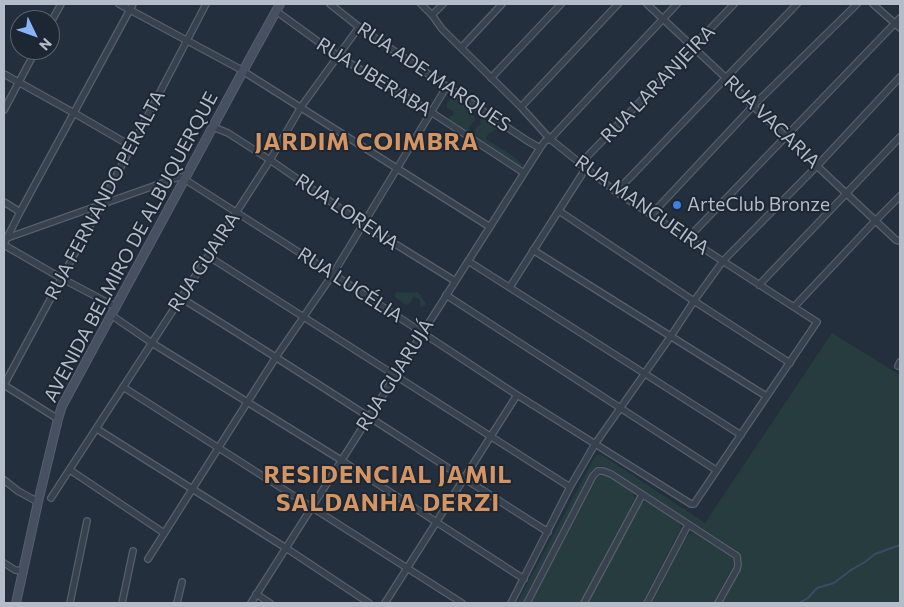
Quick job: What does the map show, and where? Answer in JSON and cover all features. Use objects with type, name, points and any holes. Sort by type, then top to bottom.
[{"type":"main road","name":"AVENIDA BELMIRO DE ALBUQUERQUE","points":[[16,603],[38,502],[62,406],[116,307],[182,178],[213,127],[280,4]]},
{"type":"street","points":[[119,4],[131,7],[243,71],[490,227]]},
{"type":"street","name":"RUA FERNANDO PERALTA","points":[[4,385],[102,205],[206,4]]},
{"type":"street","name":"RUA ADE MARQUES","points":[[330,4],[359,26],[540,148]]},
{"type":"street","name":"RUA MANGUEIRA","points":[[421,4],[442,29],[521,107],[550,139],[580,164],[616,192],[817,322],[790,364]]},
{"type":"street","points":[[432,15],[443,4]]},
{"type":"street","points":[[462,47],[502,4]]},
{"type":"street","points":[[491,78],[561,4]]},
{"type":"street","points":[[521,107],[618,4]]},
{"type":"street","name":"RUA VACARIA","points":[[647,4],[846,194],[898,241]]},
{"type":"street","name":"RUA GUARUJÁ","points":[[251,603],[540,148],[677,4]]},
{"type":"street","name":"RUA LARANJEIRA","points":[[580,164],[734,4]]},
{"type":"street","points":[[616,192],[796,4]]},
{"type":"street","points":[[651,215],[753,106],[857,4]]},
{"type":"street","points":[[873,4],[898,26]]},
{"type":"street","points":[[116,307],[4,245],[131,7]]},
{"type":"street","name":"RUA UBERABA","points":[[276,12],[338,56],[430,112],[524,173]]},
{"type":"street","points":[[688,238],[786,136],[898,26],[900,18]]},
{"type":"street","name":"RUA GUAIRA","points":[[51,498],[270,160],[301,107],[359,26]]},
{"type":"street","points":[[4,110],[31,60]]},
{"type":"street","points":[[4,74],[131,146]]},
{"type":"street","points":[[511,603],[570,487],[595,444],[723,261],[817,166],[900,77]]},
{"type":"street","points":[[148,559],[276,357],[333,274],[447,86]]},
{"type":"street","name":"RUA LORENA","points":[[213,127],[270,160],[363,224],[455,281]]},
{"type":"street","points":[[759,285],[900,137]]},
{"type":"street","points":[[510,287],[586,168]]},
{"type":"street","points":[[7,238],[182,178]]},
{"type":"street","name":"RUA LUCÉLIA","points":[[182,178],[690,504],[696,502],[716,470]]},
{"type":"street","points":[[794,307],[900,196]]},
{"type":"street","points":[[4,202],[20,212]]},
{"type":"street","points":[[446,295],[716,470],[790,364],[559,211]]},
{"type":"street","points":[[534,250],[766,396]]},
{"type":"street","points":[[208,256],[570,487]]},
{"type":"street","points":[[468,261],[741,435]]},
{"type":"street","points":[[181,298],[548,532]]},
{"type":"street","points":[[111,315],[152,343],[341,460],[524,579]]},
{"type":"street","points":[[4,385],[58,419]]},
{"type":"street","points":[[124,387],[462,603]]},
{"type":"street","points":[[384,603],[518,395]]},
{"type":"street","points":[[96,429],[286,548],[369,603]]},
{"type":"street","points":[[70,470],[164,533]]},
{"type":"street","points":[[527,603],[593,476],[598,471],[607,472],[737,556],[737,569],[718,603]]},
{"type":"street","points":[[4,480],[38,502]]},
{"type":"street","points":[[584,603],[642,495]]},
{"type":"street","points":[[70,603],[87,521]]},
{"type":"street","points":[[647,603],[688,525]]},
{"type":"street","points":[[122,603],[134,551]]},
{"type":"street","points":[[4,563],[15,570],[24,571]]},
{"type":"street","points":[[177,603],[182,582]]},
{"type":"street","points":[[256,594],[270,603]]},
{"type":"green space","points":[[450,99],[459,99],[473,109],[471,113],[475,120],[466,134],[449,117],[454,114],[453,111],[447,108],[447,103]]},
{"type":"green space","points":[[498,116],[497,129],[488,134],[486,138],[523,165],[518,167],[476,140],[475,131],[481,124],[480,120],[483,117]]},
{"type":"green space","points":[[397,292],[418,292],[426,304],[422,307],[420,306],[420,300],[414,296],[410,303],[406,305],[395,297]]},
{"type":"green space","points":[[832,333],[900,375],[900,603],[723,603],[742,565],[741,557],[737,551],[610,469],[600,466],[592,473],[522,603],[517,603],[597,455],[602,455],[705,523]]},
{"type":"green space","points":[[600,475],[607,476],[632,492],[635,498],[580,603],[531,603],[596,480]]},
{"type":"green space","points":[[645,502],[679,521],[681,528],[642,603],[588,603],[640,505]]},
{"type":"green space","points":[[690,533],[696,534],[730,555],[733,560],[733,566],[713,603],[652,603],[685,539]]},
{"type":"waterway","points":[[799,603],[808,598],[817,588],[834,583],[875,554],[900,545]]},
{"type":"place","name":"ArteClub Bronze","points":[[677,205]]},
{"type":"district","name":"JARDIM COIMBRA","points":[[367,142]]},
{"type":"district","name":"RESIDENCIAL JAMIL SALDANHA DERZI","points":[[388,489]]}]
